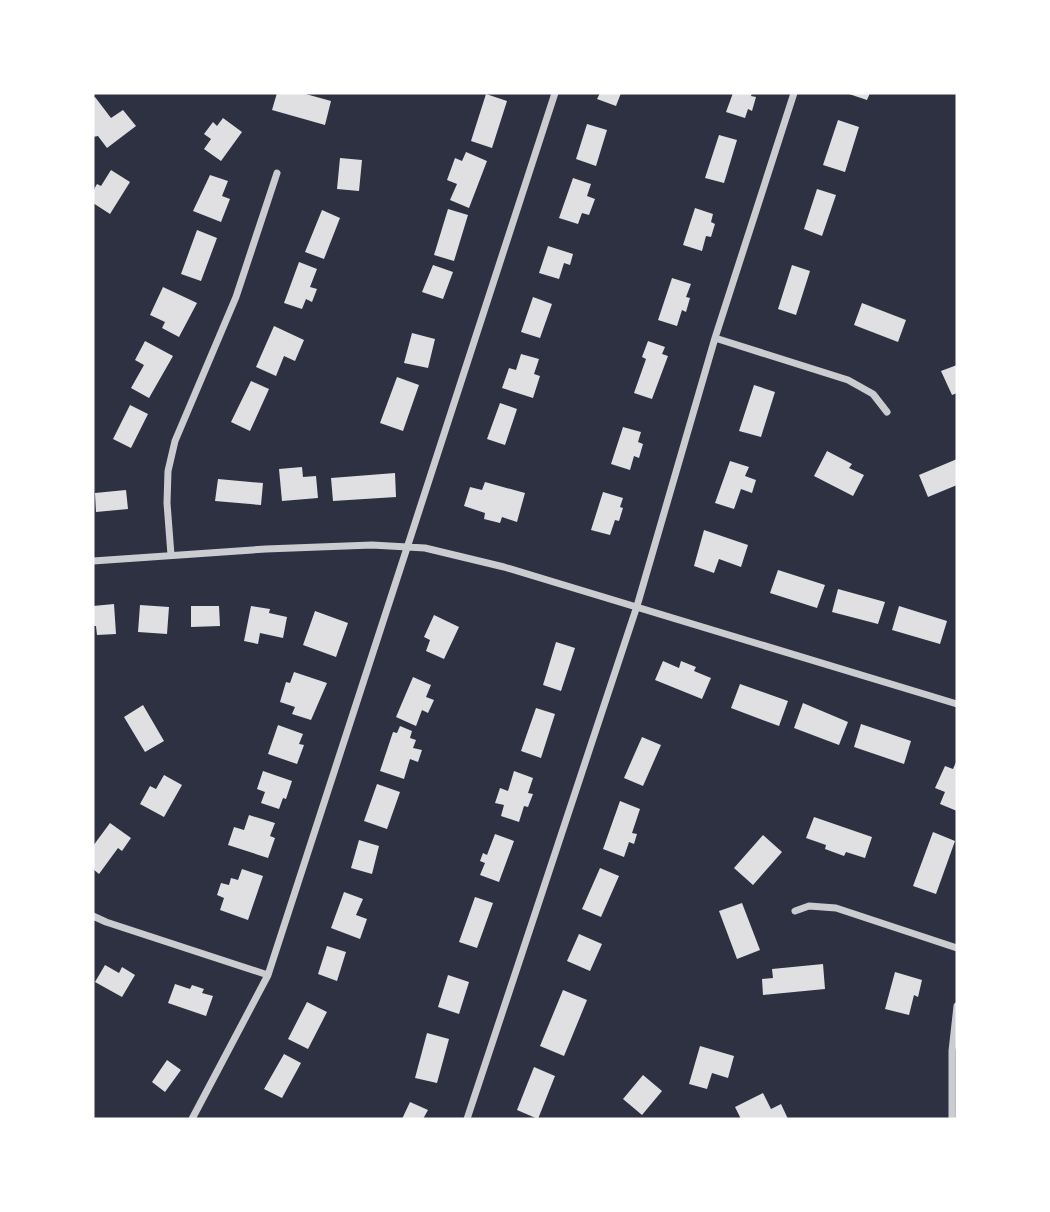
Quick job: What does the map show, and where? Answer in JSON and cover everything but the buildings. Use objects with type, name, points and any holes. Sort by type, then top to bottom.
[{"type":"street","points":[[192,1119],[268,975],[555,93]]},
{"type":"street","points":[[467,1119],[637,606],[715,338],[794,93]]},
{"type":"street","points":[[171,555],[167,503],[169,471],[175,441],[236,297],[277,173]]},
{"type":"street","points":[[715,338],[848,380],[873,394],[887,412]]},
{"type":"street","points":[[93,561],[372,545],[408,546],[465,557],[637,606],[957,704]]},
{"type":"street","points":[[794,911],[809,905],[836,908],[957,948]]},
{"type":"street","points":[[93,916],[268,975]]},
{"type":"street","points":[[952,1119],[952,1051],[957,1006]]}]
